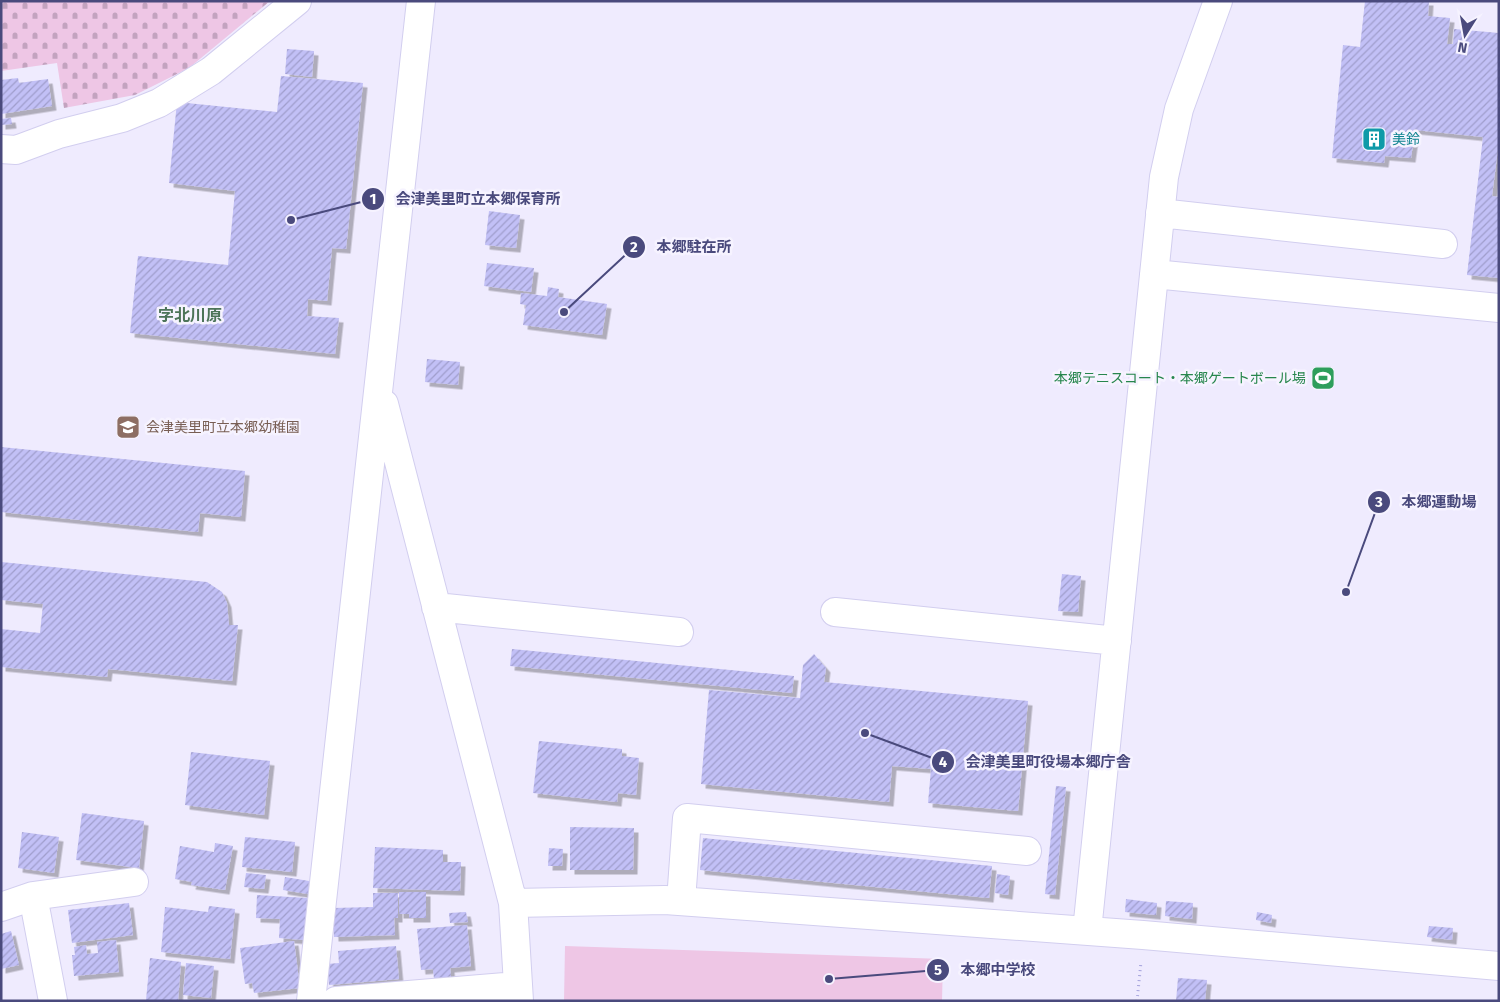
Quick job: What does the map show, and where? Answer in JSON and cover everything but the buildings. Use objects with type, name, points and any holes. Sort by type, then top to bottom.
[{"type":"street","points":[[1,149],[16,150],[59,134],[122,118],[159,104],[211,70],[297,1]]},
{"type":"street","points":[[311,1001],[421,1]]},
{"type":"street","points":[[1087,931],[1164,177],[1179,109],[1218,1]]},
{"type":"street","points":[[1160,214],[1443,244]]},
{"type":"street","points":[[1154,274],[1499,308]]},
{"type":"street","points":[[336,1001],[518,994],[513,903],[379,388]]},
{"type":"street","points":[[436,607],[679,632]]},
{"type":"street","points":[[835,612],[1117,641]]},
{"type":"street","points":[[681,901],[687,818],[1027,851]]},
{"type":"street","points":[[1,907],[33,896],[134,882]]},
{"type":"street","points":[[33,896],[53,1001]]},
{"type":"street","points":[[513,903],[681,901],[1143,935],[1499,966]]},
{"type":"path","points":[[1137,1001],[1143,935]]},
{"type":"green space","points":[[1,1],[270,1],[189,68],[135,95],[64,108],[57,63],[1,71]]},
{"type":"green space","points":[[565,946],[943,959],[942,1001],[564,1001]]},
{"type":"place","name":"美鈴","points":[[1374,139]]},
{"type":"place","name":"会津美里町立本郷保育所","points":[[291,220]]},
{"type":"place","name":"本郷駐在所","points":[[564,312]]},
{"type":"place","name":"本郷テニスコート・本郷ゲートボール場","points":[[1323,378]]},
{"type":"place","name":"会津美里町立本郷幼稚園","points":[[128,427]]},
{"type":"place","name":"本郷運動場","points":[[1346,592]]},
{"type":"place","name":"会津美里町役場本郷庁舎","points":[[865,733]]},
{"type":"place","name":"本郷中学校","points":[[829,979]]},
{"type":"district","name":"字北川原","points":[[190,315]]}]
